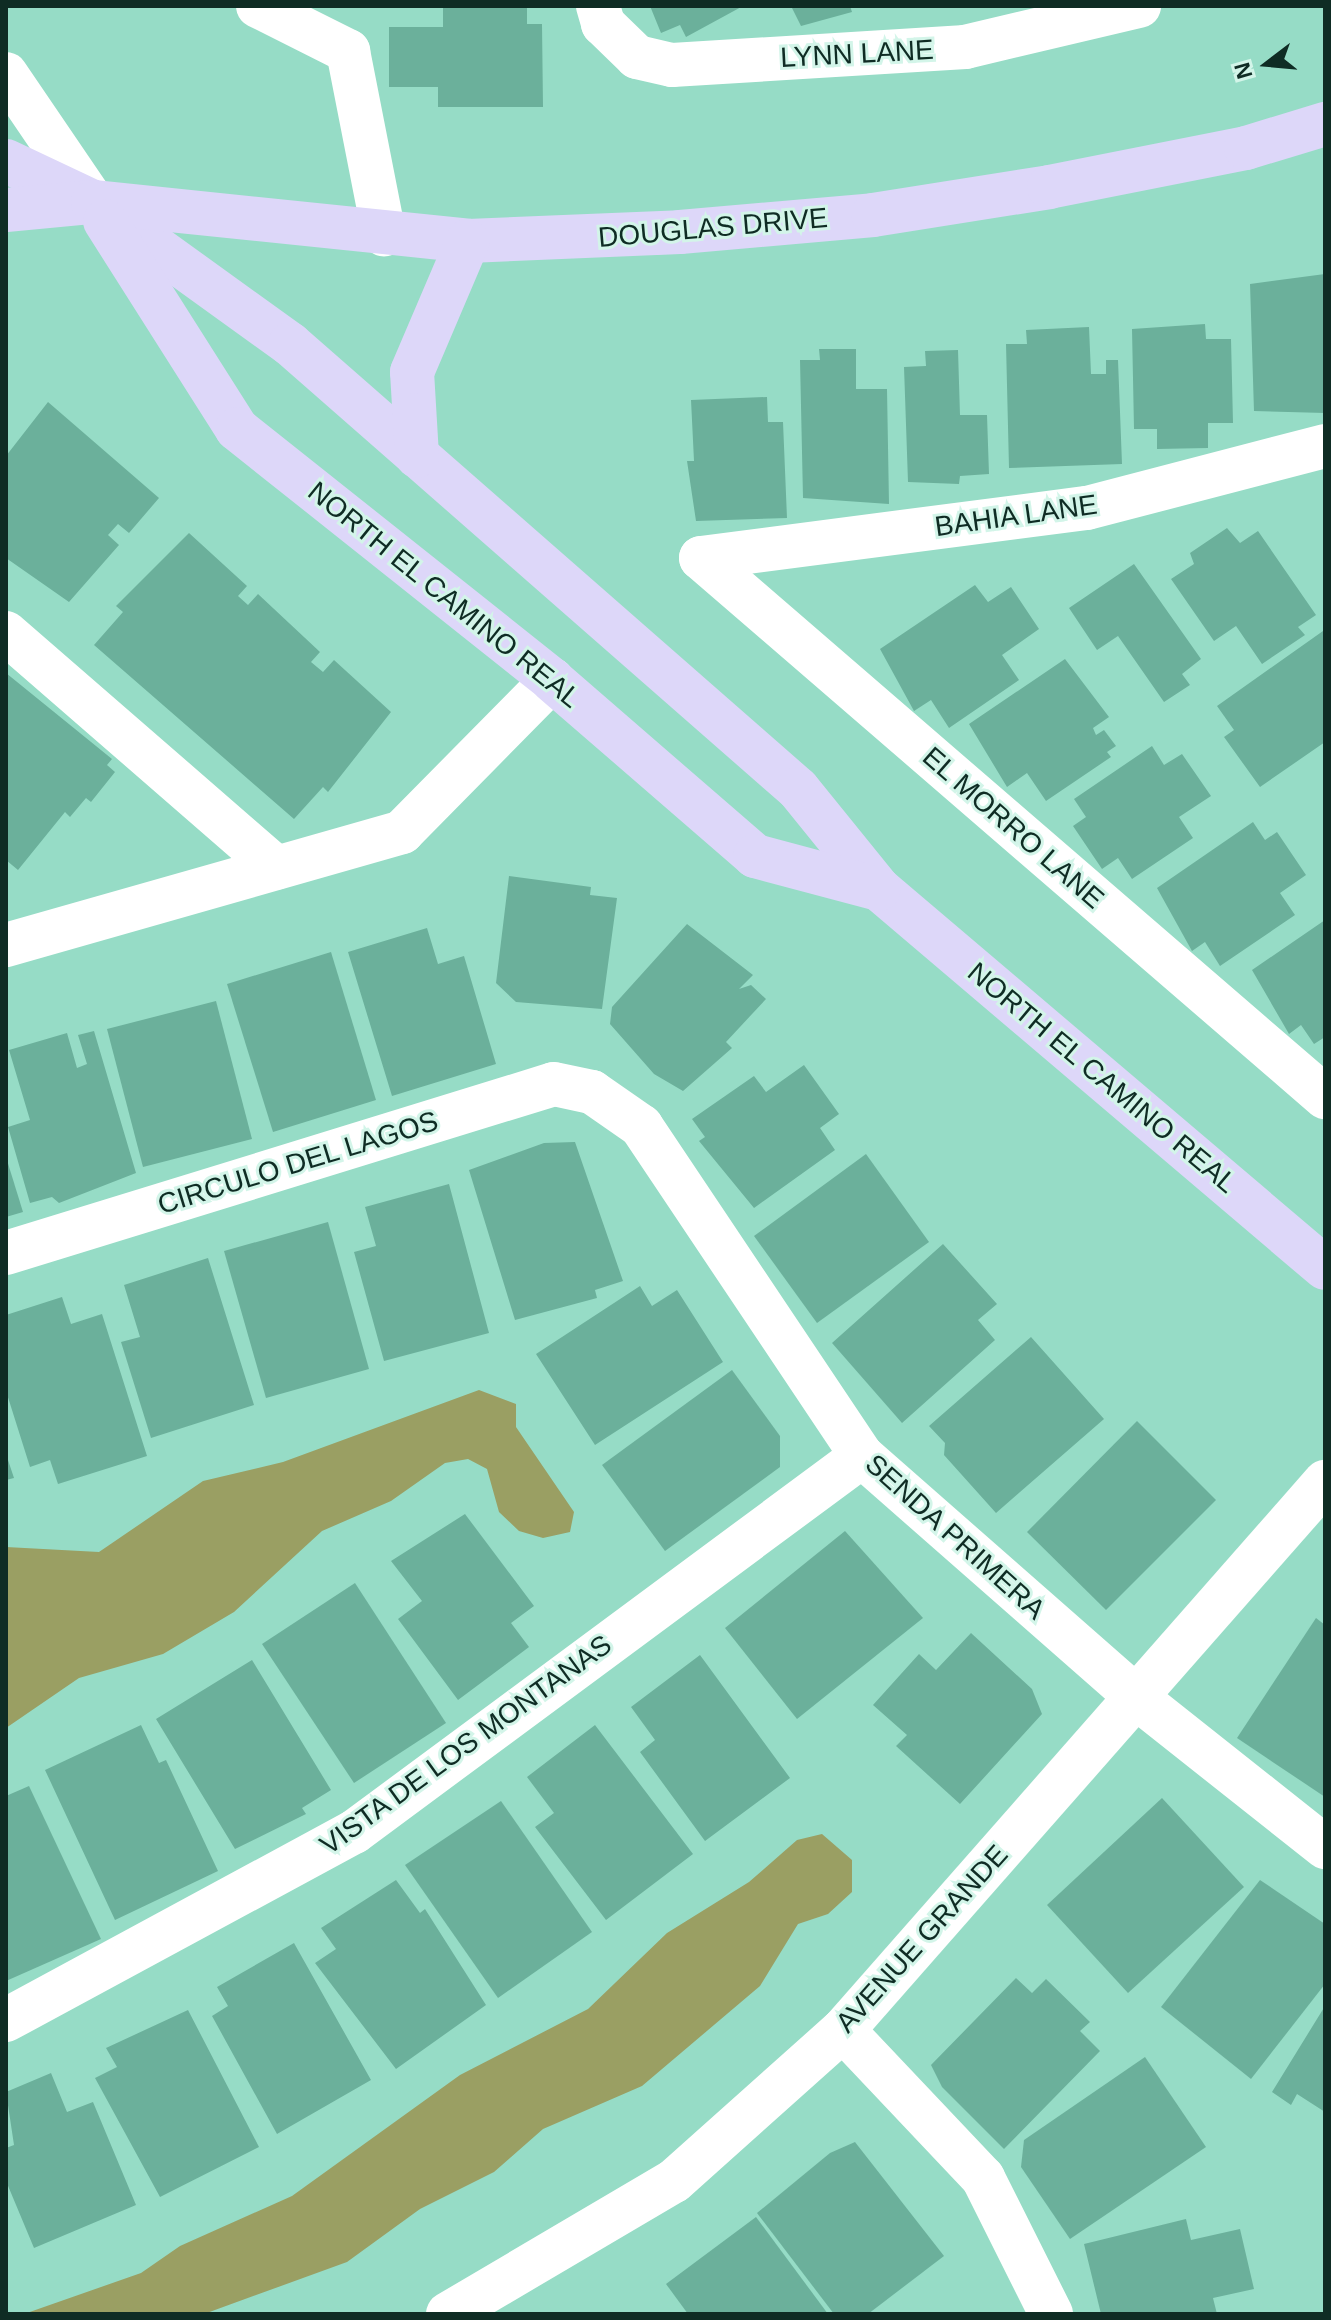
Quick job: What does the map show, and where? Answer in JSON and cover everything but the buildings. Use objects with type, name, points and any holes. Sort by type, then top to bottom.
[{"type":"main road","name":"DOUGLAS DRIVE","points":[[6,210],[93,202],[384,235],[468,241],[873,215],[1246,148],[1325,124]]},
{"type":"main road","name":"DOUGLAS DRIVE","points":[[6,161],[93,202]]},
{"type":"main road","name":"NORTH EL CAMINO REAL","points":[[93,202],[290,344],[798,789],[879,889],[1325,1268]]},
{"type":"main road","name":"NORTH EL CAMINO REAL","points":[[93,202],[237,429],[552,680],[755,856],[879,889]]},
{"type":"main road","points":[[417,456],[412,372],[468,241]]},
{"type":"street","points":[[258,6],[348,51],[384,235]]},
{"type":"street","name":"LYNN LANE","points":[[598,6],[603,24],[637,57],[672,65],[965,47],[1139,6]]},
{"type":"street","name":"NORTH EL CAMINO REAL","points":[[6,74],[93,202]]},
{"type":"street","name":"BAHIA LANE","points":[[701,558],[1087,508],[1325,446]]},
{"type":"street","name":"EL MORRO LANE","points":[[701,558],[1325,1097]]},
{"type":"street","points":[[6,633],[276,868]]},
{"type":"street","points":[[6,945],[402,832],[552,680]]},
{"type":"street","name":"CIRCULO DEL LAGOS","points":[[6,1253],[554,1084],[592,1092]]},
{"type":"street","name":"SENDA PRIMERA","points":[[592,1092],[641,1126],[862,1456],[1137,1698],[1325,1847]]},
{"type":"street","name":"VISTA DE LOS MONTANAS","points":[[6,2020],[354,1832],[862,1456]]},
{"type":"street","name":"AVENUE GRANDE","points":[[448,2314],[674,2181],[843,2030],[1325,1482]]},
{"type":"street","points":[[843,2030],[983,2178],[1051,2314]]},
{"type":"shaded area","points":[[479,1390],[516,1404],[516,1427],[574,1512],[570,1532],[543,1538],[519,1531],[499,1512],[487,1469],[468,1459],[445,1463],[391,1501],[322,1531],[234,1612],[163,1654],[79,1678],[6,1728],[6,1547],[99,1552],[203,1481],[283,1462]]},
{"type":"shaded area","points":[[822,1834],[852,1860],[852,1892],[828,1914],[798,1924],[760,1986],[642,2086],[543,2129],[494,2172],[420,2209],[347,2262],[204,2314],[24,2314],[141,2273],[180,2246],[292,2196],[460,2075],[588,2009],[667,1933],[749,1882],[797,1840]]}]
